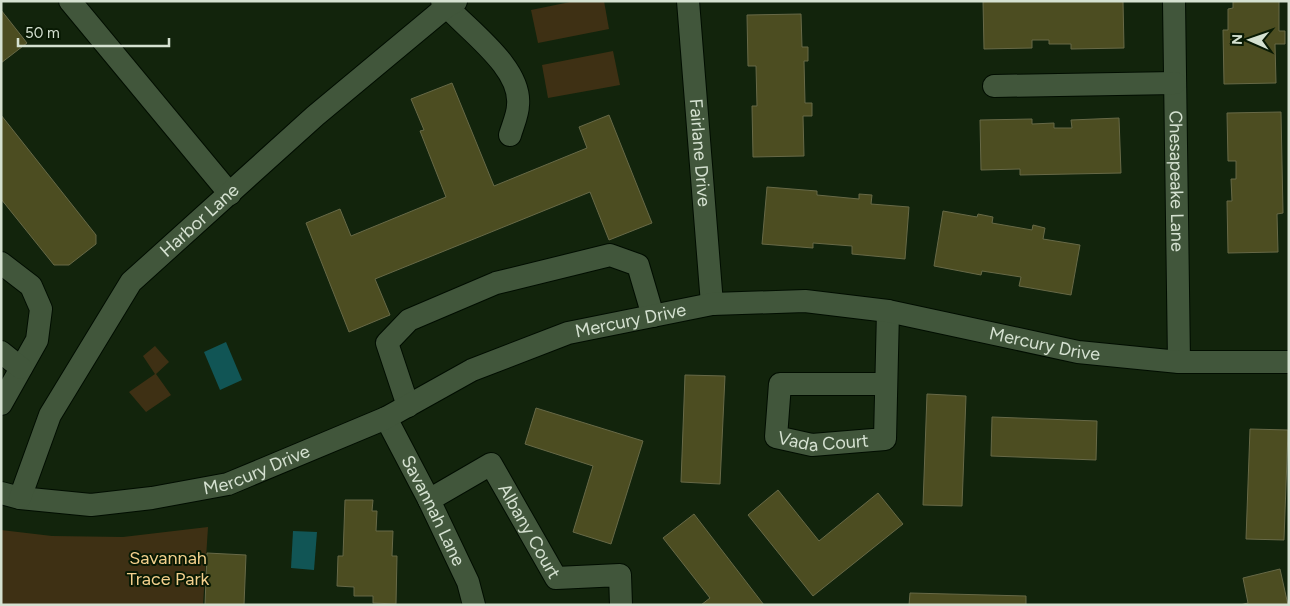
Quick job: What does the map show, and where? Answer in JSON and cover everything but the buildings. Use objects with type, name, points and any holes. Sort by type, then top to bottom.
[{"type":"street","points":[[70,1],[230,194]]},
{"type":"street","name":"Fairlane Drive","points":[[688,1],[712,304]]},
{"type":"street","name":"Chesapeake Lane","points":[[1174,1],[1179,362]]},
{"type":"street","points":[[448,3],[498,58],[514,83],[518,104],[510,135]]},
{"type":"street","name":"Harbor Lane","points":[[10,495],[50,415],[131,282],[315,116],[448,3]]},
{"type":"street","points":[[994,86],[1175,83]]},
{"type":"street","points":[[408,406],[387,343],[410,320],[496,283],[610,255],[638,265],[653,316]]},
{"type":"street","points":[[1,263],[30,286],[41,309],[37,340],[1,404]]},
{"type":"street","name":"Mercury Drive","points":[[10,495],[91,505],[152,498],[228,484],[386,418],[472,370],[568,333],[712,304],[805,301],[888,311],[1078,352],[1179,362],[1289,362]]},
{"type":"street","name":"Vada Court","points":[[886,384],[780,384],[776,437],[812,445],[885,439],[888,311]]},
{"type":"street","points":[[1,352],[21,368]]},
{"type":"street","name":"Savannah Lane","points":[[386,418],[430,500],[468,582],[474,605]]},
{"type":"street","name":"Albany Court","points":[[430,500],[491,464],[556,578],[620,575],[621,605]]},
{"type":"green space","points":[[575,1],[604,1],[609,29],[538,43],[531,10]]},
{"type":"green space","points":[[613,51],[620,85],[548,98],[542,65]]},
{"type":"green space","points":[[155,346],[169,362],[156,374],[171,395],[146,412],[129,392],[155,374],[143,356]]},
{"type":"green space","name":"Savannah Trace Park","points":[[208,527],[203,605],[1,605],[1,530],[52,536],[123,537]]},
{"type":"water","points":[[226,342],[242,380],[220,390],[204,352]]},
{"type":"water","points":[[293,531],[317,532],[314,570],[291,568]]}]
